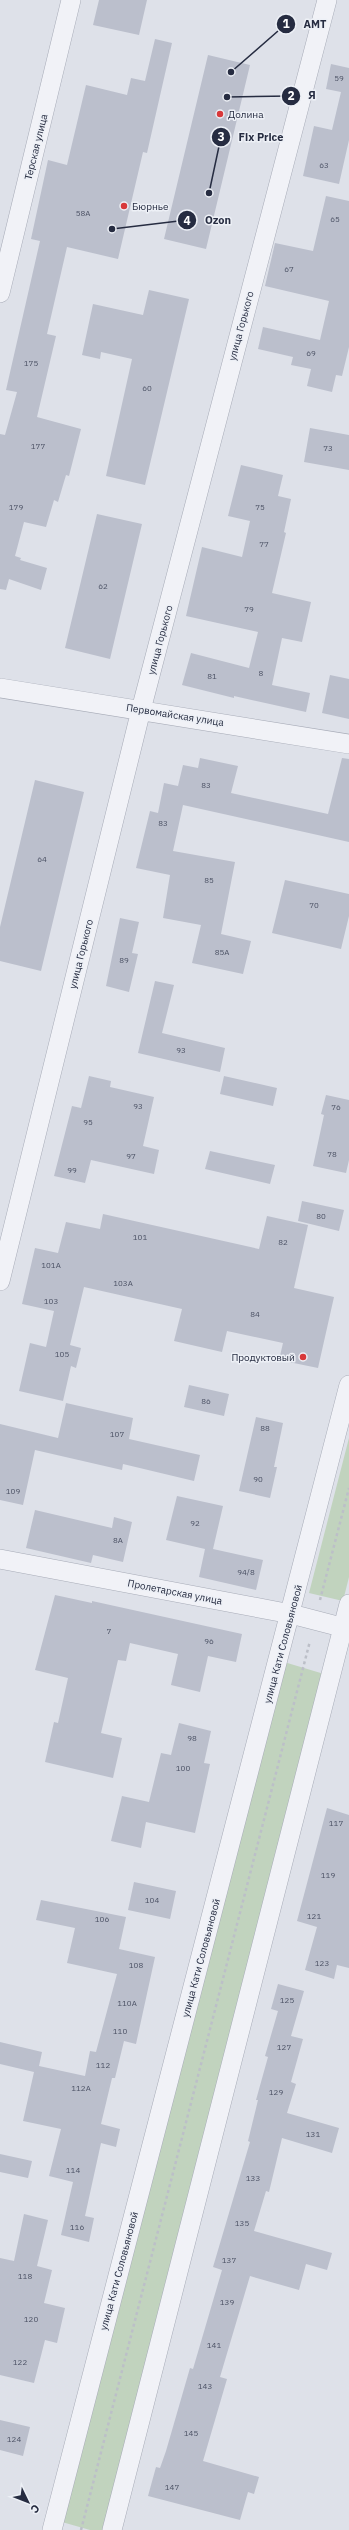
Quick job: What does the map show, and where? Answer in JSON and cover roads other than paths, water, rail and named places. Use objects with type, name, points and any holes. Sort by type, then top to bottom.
[{"type":"street","name":"Терская улица","points":[[0,293],[71,0]]},
{"type":"street","name":"улица Горького","points":[[0,1282],[141,710],[326,0]]},
{"type":"street","name":"Первомайская улица","points":[[0,688],[349,744]]},
{"type":"street","name":"улица Кати Соловьяновой","points":[[52,2530],[291,1614],[349,1385]]},
{"type":"street","name":"Пролетарская улица","points":[[0,1559],[291,1614],[346,1628]]},
{"type":"street","points":[[112,2530],[346,1628],[349,1604]]},
{"type":"place","name":"АМТ","points":[[231,72]]},
{"type":"place","name":"Я","points":[[227,97]]},
{"type":"place","name":"Долина","points":[[220,114]]},
{"type":"place","name":"Fix Price","points":[[209,193]]},
{"type":"place","name":"Бюрнье","points":[[124,206]]},
{"type":"place","name":"Ozon","points":[[112,229]]},
{"type":"place","name":"Продуктовый","points":[[303,1357]]}]
